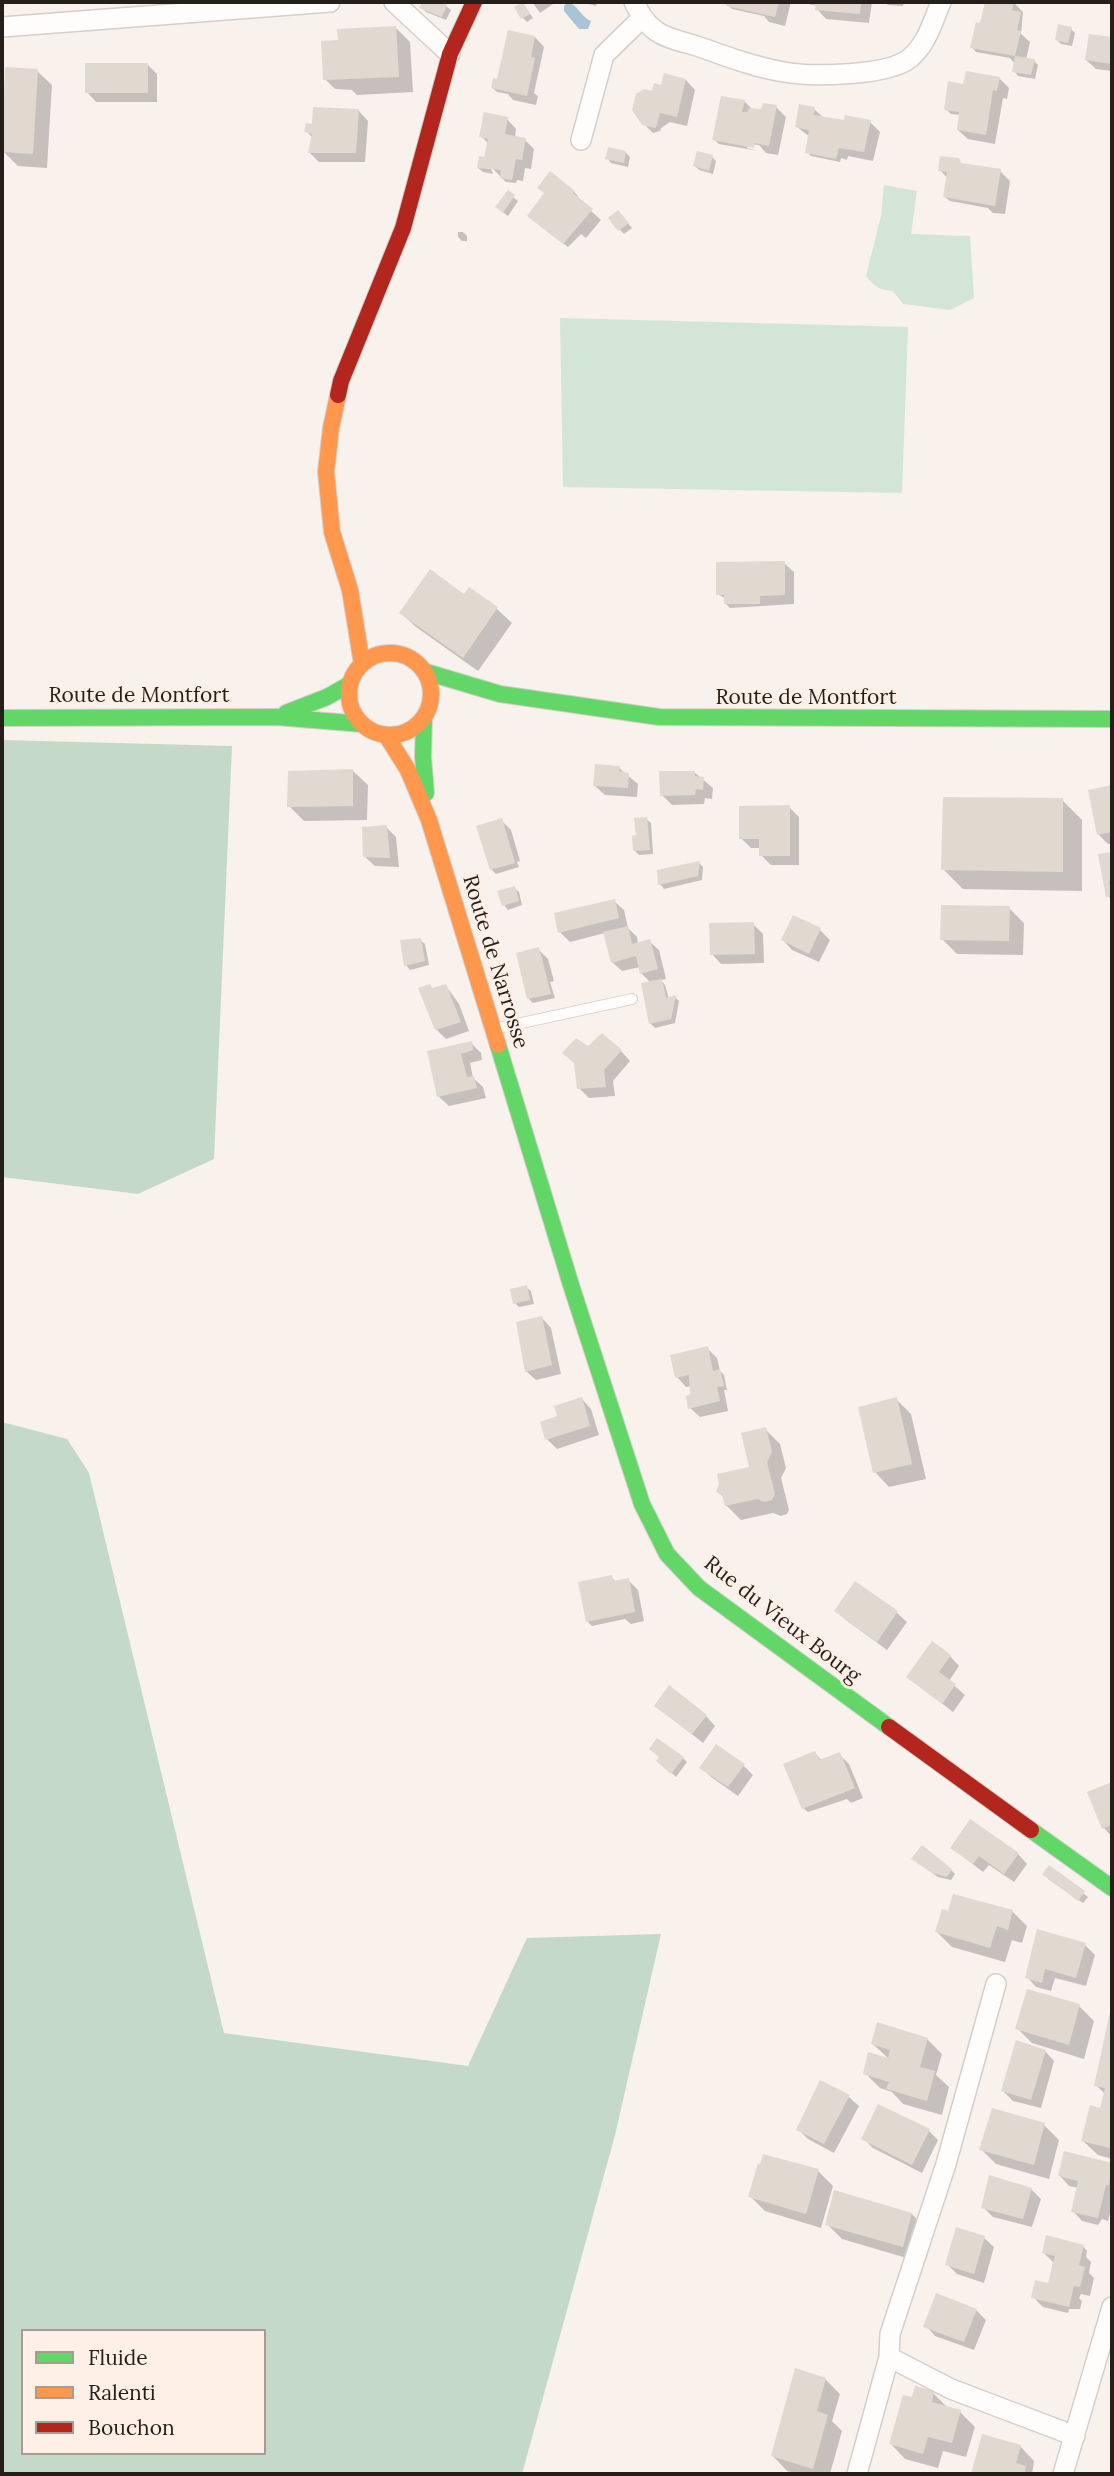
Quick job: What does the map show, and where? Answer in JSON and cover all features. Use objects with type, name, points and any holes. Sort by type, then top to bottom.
[{"type":"street","points":[[2,27],[330,2]]},
{"type":"street","points":[[394,2],[450,54]]},
{"type":"street","points":[[362,664],[350,590],[332,532],[326,472],[331,428],[341,381],[403,228],[450,54],[474,2]]},
{"type":"street","points":[[581,140],[604,55],[638,10],[659,33],[741,61],[785,72],[829,74],[872,71],[910,58],[926,40],[941,2]]},
{"type":"street","points":[[350,590],[371,621]]},
{"type":"street","points":[[426,715],[432,692],[426,672],[411,658],[388,648],[362,664],[350,684],[351,705],[362,724],[386,735],[407,732],[426,715],[445,704]]},
{"type":"street","name":"Route de Montfort","points":[[426,672],[500,694],[659,717],[1112,719]]},
{"type":"street","name":"Route de Montfort","points":[[276,717],[327,697],[350,684]]},
{"type":"street","name":"Route de Montfort","points":[[466,698],[500,694]]},
{"type":"street","name":"Route de Narrosse","points":[[426,715],[423,757],[429,820]]},
{"type":"street","name":"Route de Montfort","points":[[2,718],[276,717],[362,724]]},
{"type":"street","name":"Route de Narrosse","points":[[386,735],[408,770],[429,820],[520,1117]]},
{"type":"street","name":"Rue du Vieux Bourg","points":[[520,1117],[642,1504],[667,1554],[699,1588],[752,1629],[1112,1888]]},
{"type":"street","points":[[857,2474],[889,2357],[890,2334],[946,2164],[996,1984]]},
{"type":"street","points":[[1063,2474],[1112,2307]]},
{"type":"street","points":[[889,2357],[951,2389],[1075,2435]]},
{"type":"lane","points":[[494,1029],[632,999]]},
{"type":"green space","points":[[884,185],[917,191],[911,234],[970,236],[974,298],[950,310],[903,304],[893,291],[878,287],[869,280],[866,276],[881,216]]},
{"type":"green space","points":[[560,318],[908,327],[902,493],[563,487]]},
{"type":"green space","points":[[2,740],[232,746],[214,1159],[138,1194],[2,1177]]},
{"type":"green space","points":[[2,1422],[67,1439],[89,1473],[224,2033],[468,2066],[527,1938],[661,1934],[615,2135],[522,2474],[2,2474]]},
{"type":"water","points":[[568,2],[591,21],[588,29],[579,29],[564,11]]},
{"type":"building","points":[[422,2],[447,5],[442,17],[419,8]]},
{"type":"building","points":[[523,2],[530,14],[521,19],[514,7]]},
{"type":"building","points":[[726,2],[779,2],[775,17],[726,6]]},
{"type":"building","points":[[816,2],[861,2],[860,14],[815,10]]},
{"type":"building","points":[[985,2],[1014,2],[1012,10],[1021,12],[1017,30],[1021,31],[1015,56],[970,48],[976,22],[980,23]]},
{"type":"building","points":[[1058,24],[1072,27],[1068,43],[1055,40]]},
{"type":"building","points":[[396,26],[399,77],[323,80],[321,41],[338,40],[337,29]]},
{"type":"building","points":[[508,30],[535,36],[531,57],[535,58],[527,96],[491,88],[493,78],[497,79]]},
{"type":"building","points":[[1089,34],[1112,37],[1112,64],[1085,60]]},
{"type":"building","points":[[1015,56],[1035,59],[1031,75],[1012,72]]},
{"type":"building","points":[[85,63],[148,63],[148,93],[85,93]]},
{"type":"building","points":[[5,67],[38,69],[33,154],[2,152]]},
{"type":"building","points":[[966,71],[1000,77],[997,91],[993,90],[986,135],[957,130],[959,112],[944,110],[948,81],[963,84]]},
{"type":"building","points":[[664,73],[686,79],[677,117],[660,113],[656,128],[642,125],[632,110],[636,94],[644,89],[652,91],[654,83],[661,85]]},
{"type":"building","points":[[721,96],[745,100],[742,112],[747,112],[749,108],[761,109],[763,103],[777,105],[769,146],[755,143],[754,148],[712,140]]},
{"type":"building","points":[[799,104],[815,107],[814,115],[844,120],[845,115],[871,120],[864,152],[839,148],[836,159],[805,153],[809,130],[795,127]]},
{"type":"building","points":[[313,107],[359,109],[356,153],[308,153],[312,134],[304,132],[306,123],[312,124]]},
{"type":"building","points":[[484,112],[508,117],[505,134],[526,138],[522,160],[516,159],[512,180],[500,178],[501,170],[477,168],[479,156],[484,157],[488,139],[479,137]]},
{"type":"building","points":[[608,147],[626,151],[624,163],[605,159]]},
{"type":"building","points":[[697,151],[713,155],[709,171],[693,166]]},
{"type":"building","points":[[940,156],[959,158],[961,163],[1001,169],[995,206],[943,197],[947,172],[938,171]]},
{"type":"building","points":[[550,171],[593,209],[563,244],[527,216],[544,193],[537,188]]},
{"type":"building","points":[[508,190],[515,195],[503,213],[495,207]]},
{"type":"building","points":[[618,210],[629,223],[618,231],[608,218]]},
{"type":"building","points":[[785,561],[785,595],[760,596],[760,604],[724,604],[724,595],[716,595],[716,562]]},
{"type":"building","points":[[430,569],[464,594],[469,587],[498,607],[463,658],[399,613]]},
{"type":"building","points":[[595,764],[620,766],[619,771],[629,773],[628,788],[593,786]]},
{"type":"building","points":[[353,769],[353,806],[287,807],[288,771]]},
{"type":"building","points":[[659,771],[695,771],[695,776],[704,777],[703,790],[696,789],[695,795],[660,796]]},
{"type":"building","points":[[1112,785],[1112,832],[1097,835],[1088,790]]},
{"type":"building","points":[[943,797],[1063,798],[1063,872],[941,870]]},
{"type":"building","points":[[790,805],[790,856],[759,856],[759,839],[739,839],[739,806]]},
{"type":"building","points":[[647,817],[650,850],[633,851],[632,836],[636,835],[634,818]]},
{"type":"building","points":[[502,818],[515,863],[490,870],[476,826]]},
{"type":"building","points":[[387,825],[390,858],[363,857],[362,827]]},
{"type":"building","points":[[1112,852],[1112,880],[1109,881],[1112,896],[1106,897],[1098,854]]},
{"type":"building","points":[[700,861],[698,876],[658,885],[657,870]]},
{"type":"building","points":[[515,886],[519,901],[502,906],[497,891]]},
{"type":"building","points":[[615,899],[619,918],[558,933],[554,913]]},
{"type":"building","points":[[941,905],[1010,906],[1009,941],[940,940]]},
{"type":"building","points":[[793,915],[821,928],[809,954],[781,940]]},
{"type":"building","points":[[754,922],[755,954],[710,955],[709,923]]},
{"type":"building","points":[[628,926],[632,944],[650,939],[658,969],[640,974],[636,956],[611,963],[603,932]]},
{"type":"building","points":[[421,938],[425,961],[404,966],[400,940]]},
{"type":"building","points":[[539,947],[551,994],[527,999],[516,953]]},
{"type":"building","points":[[662,979],[666,998],[676,995],[671,1019],[649,1024],[641,983]]},
{"type":"building","points":[[430,984],[432,988],[446,984],[461,1022],[435,1030],[418,988]]},
{"type":"building","points":[[602,1033],[622,1050],[604,1070],[606,1087],[577,1089],[574,1063],[562,1053],[576,1038],[588,1046]]},
{"type":"building","points":[[472,1041],[473,1050],[461,1054],[467,1077],[474,1076],[477,1088],[437,1097],[427,1051]]},
{"type":"building","points":[[527,1285],[530,1300],[513,1304],[510,1289]]},
{"type":"building","points":[[542,1316],[552,1365],[525,1372],[516,1322]]},
{"type":"building","points":[[708,1346],[713,1371],[720,1369],[724,1386],[717,1387],[720,1401],[688,1409],[686,1396],[690,1394],[689,1375],[675,1378],[670,1355]]},
{"type":"building","points":[[582,1397],[590,1426],[545,1440],[540,1422],[557,1416],[554,1406]]},
{"type":"building","points":[[897,1397],[912,1464],[873,1473],[858,1407]]},
{"type":"building","points":[[766,1427],[772,1452],[767,1462],[775,1494],[772,1500],[765,1502],[757,1499],[725,1506],[722,1495],[716,1492],[719,1484],[717,1474],[749,1467],[741,1433]]},
{"type":"building","points":[[612,1575],[613,1581],[629,1578],[635,1612],[586,1622],[578,1582]]},
{"type":"building","points":[[855,1581],[898,1611],[877,1642],[834,1611]]},
{"type":"building","points":[[932,1641],[951,1655],[939,1672],[956,1684],[942,1704],[906,1677]]},
{"type":"building","points":[[669,1685],[707,1715],[692,1734],[654,1706]]},
{"type":"building","points":[[657,1738],[684,1757],[671,1774],[656,1761],[659,1757],[649,1749]]},
{"type":"building","points":[[716,1744],[745,1764],[728,1787],[699,1768]]},
{"type":"building","points":[[815,1751],[819,1760],[840,1752],[855,1788],[802,1809],[783,1764]]},
{"type":"building","points":[[1112,1782],[1112,1825],[1102,1829],[1087,1792]]},
{"type":"building","points":[[970,1819],[1019,1853],[1004,1874],[979,1856],[973,1864],[950,1848]]},
{"type":"building","points":[[922,1845],[952,1869],[947,1877],[932,1873],[911,1859]]},
{"type":"building","points":[[1049,1865],[1085,1891],[1078,1901],[1042,1874]]},
{"type":"building","points":[[953,1894],[1013,1910],[1008,1930],[997,1926],[990,1948],[935,1932],[942,1909],[948,1911]]},
{"type":"building","points":[[1037,1929],[1086,1943],[1076,1978],[1045,1969],[1042,1983],[1025,1978]]},
{"type":"building","points":[[1027,1989],[1080,2004],[1069,2045],[1015,2029]]},
{"type":"building","points":[[1111,2007],[1110,2148],[1081,2141],[1090,2105],[1100,2108],[1105,2088],[1094,2086]]},
{"type":"building","points":[[877,2022],[928,2038],[920,2067],[935,2071],[927,2101],[886,2089],[889,2082],[863,2074],[868,2052],[888,2058],[890,2050],[871,2044]]},
{"type":"building","points":[[1016,2040],[1046,2050],[1031,2100],[1001,2091]]},
{"type":"building","points":[[820,2080],[850,2095],[824,2144],[796,2130]]},
{"type":"building","points":[[878,2104],[930,2129],[912,2165],[861,2139]]},
{"type":"building","points":[[992,2108],[1045,2123],[1034,2165],[979,2150]]},
{"type":"building","points":[[1064,2151],[1112,2163],[1109,2185],[1106,2185],[1098,2218],[1071,2212],[1078,2181],[1058,2176]]},
{"type":"building","points":[[763,2154],[819,2169],[806,2214],[748,2197]]},
{"type":"building","points":[[989,2175],[1032,2188],[1023,2219],[981,2208]]},
{"type":"building","points":[[834,2190],[912,2213],[903,2247],[825,2225]]},
{"type":"building","points":[[956,2227],[985,2236],[974,2274],[945,2265]]},
{"type":"building","points":[[1046,2235],[1084,2245],[1079,2265],[1085,2267],[1080,2287],[1074,2286],[1069,2307],[1031,2298],[1035,2280],[1048,2283],[1055,2256],[1042,2253]]},
{"type":"building","points":[[936,2293],[977,2309],[964,2342],[923,2327]]},
{"type":"building","points":[[795,2368],[826,2378],[817,2411],[828,2415],[813,2469],[771,2456]]},
{"type":"building","points":[[915,2386],[934,2391],[932,2402],[961,2410],[952,2443],[928,2437],[923,2454],[889,2444],[903,2395],[912,2397]]},
{"type":"building","points":[[982,2434],[1021,2445],[1016,2463],[1026,2466],[1024,2474],[971,2474]]},
{"type":"traffic: fast","points":[[426,672],[500,694],[659,717],[1112,719]]},
{"type":"traffic: fast","points":[[286,713],[327,697],[350,684]]},
{"type":"traffic: fast","points":[[2,718],[276,717],[362,724]]},
{"type":"traffic: fast","points":[[424,718],[426,793]]},
{"type":"traffic: fast","points":[[498,1045],[571,1285],[642,1504],[667,1554],[699,1588],[889,1727]]},
{"type":"traffic: fast","points":[[1031,1830],[1112,1888]]},
{"type":"traffic: slow","points":[[338,395],[326,472],[332,532],[350,590],[362,664]]},
{"type":"traffic: slow","points":[[390,653],[406,656],[419,665],[428,678],[431,694],[428,710],[419,723],[406,732],[390,735],[374,732],[361,723],[352,710],[349,694],[352,678],[361,665],[374,656],[390,653]]},
{"type":"traffic: slow","points":[[386,735],[408,770],[429,820],[498,1045]]},
{"type":"traffic: jam","points":[[338,395],[341,381],[403,228],[450,54],[474,2]]},
{"type":"traffic: jam","points":[[889,1727],[1031,1830]]}]
